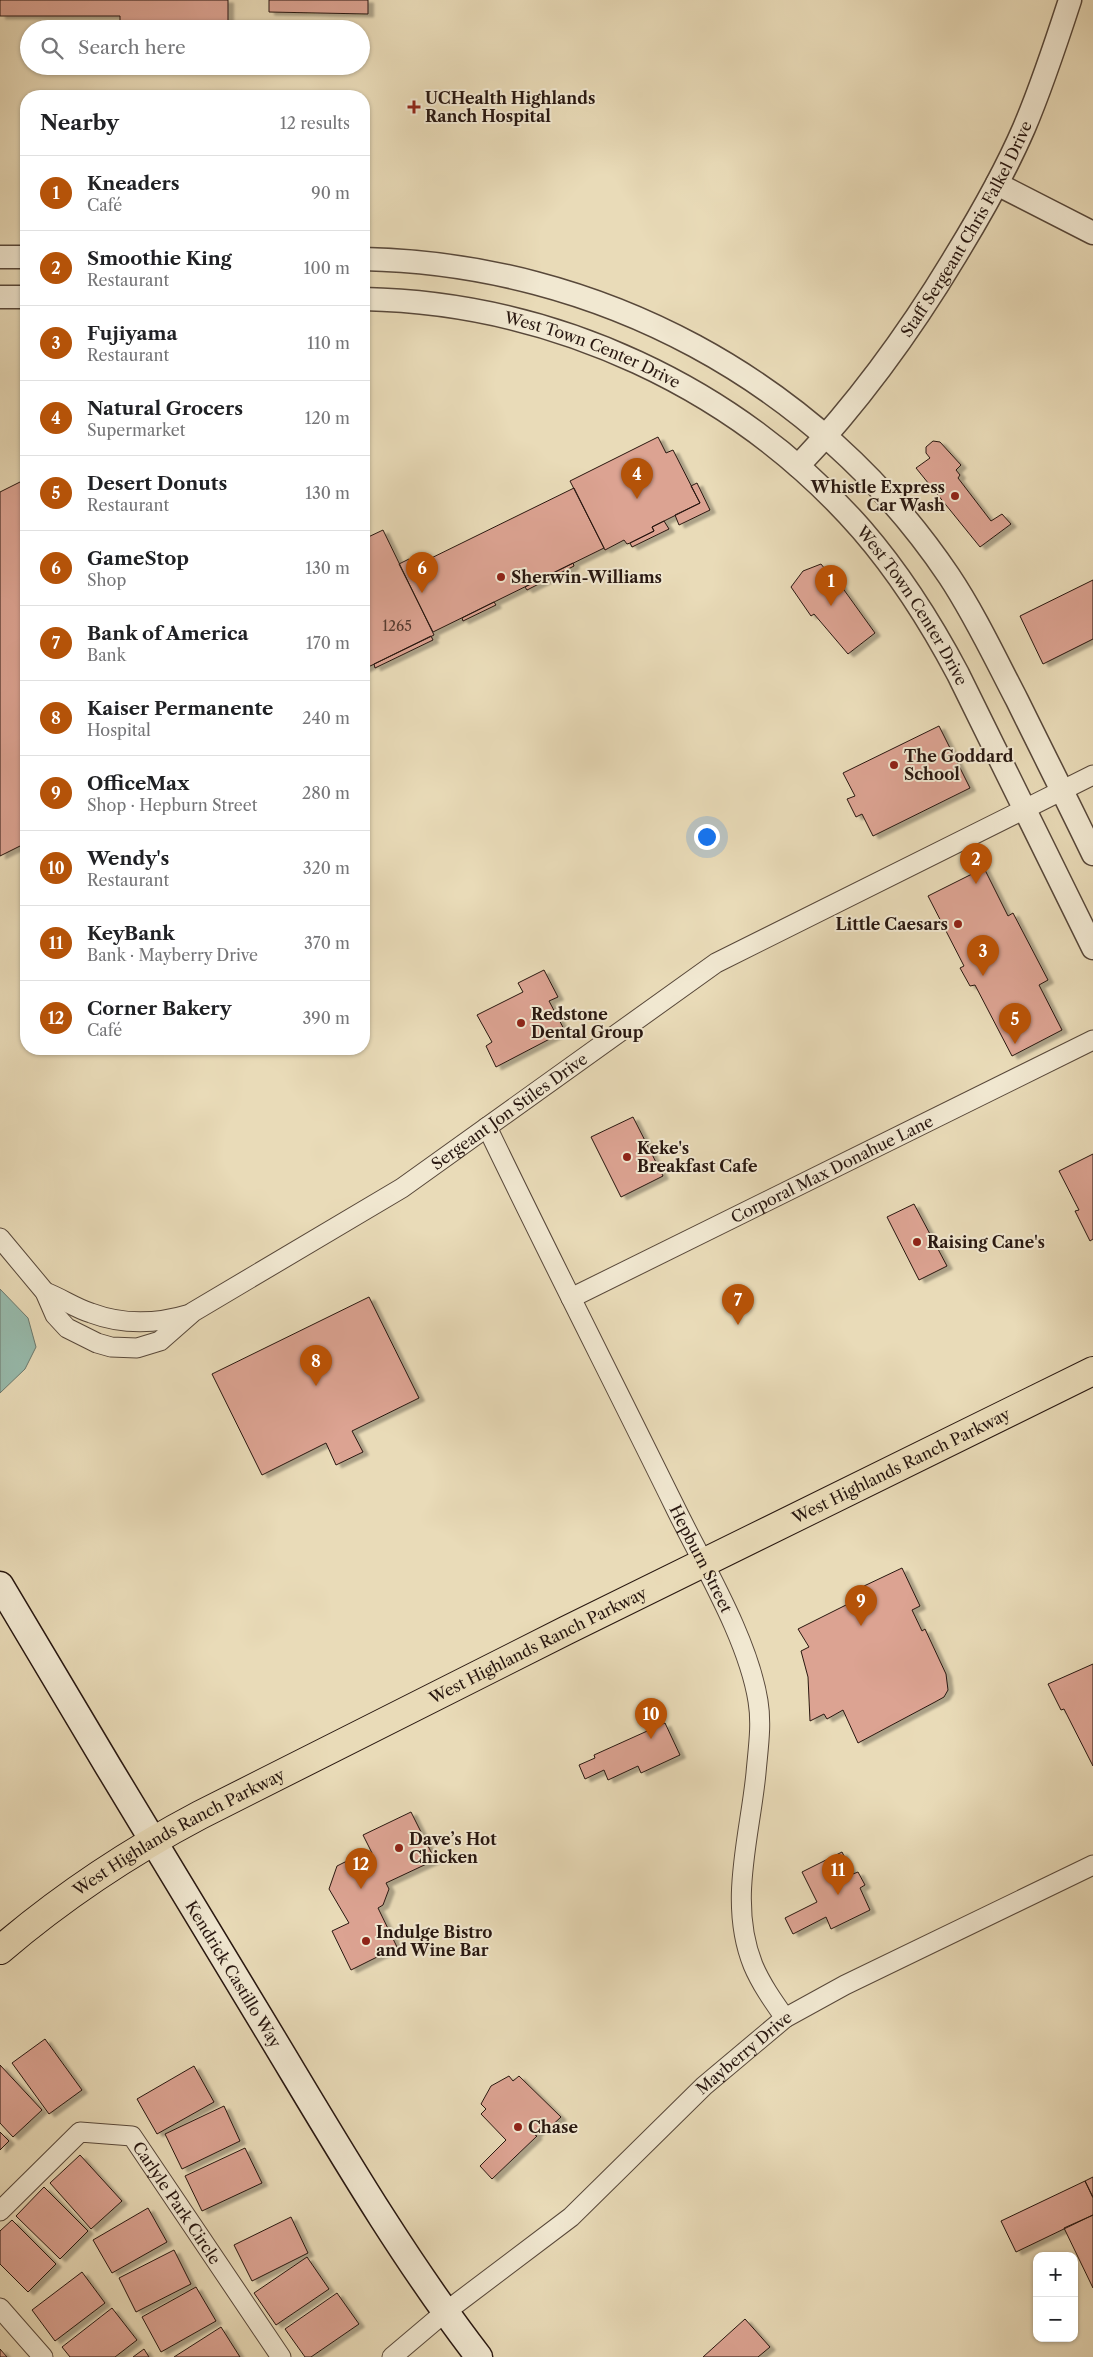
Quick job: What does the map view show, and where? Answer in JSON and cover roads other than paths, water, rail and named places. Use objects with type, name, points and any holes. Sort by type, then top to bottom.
[{"type":"main road","name":"West Highlands Ranch Parkway","points":[[0,1950],[97,1875],[152,1841],[353,1737],[1093,1371]]},
{"type":"main road","name":"Kendrick Castillo Way","points":[[0,1585],[152,1841],[363,2187],[444,2312],[478,2357]]},
{"type":"street","name":"Staff Sergeant Chris Falkel Drive","points":[[798,466],[826,436],[914,321],[953,260],[997,184],[1032,107],[1070,0]]},
{"type":"street","points":[[997,184],[1093,233]]},
{"type":"street","points":[[0,257],[20,257]]},
{"type":"street","points":[[370,259],[432,263],[476,269],[569,291],[612,307],[664,330],[718,359],[769,392],[826,436],[850,458],[900,514],[947,574],[969,609],[997,661],[1093,854]]},
{"type":"street","points":[[0,297],[20,297]]},
{"type":"street","name":"West Town Center Drive","points":[[370,299],[425,302],[466,308],[530,322],[586,341],[648,367],[700,395],[746,425],[798,466],[863,531],[915,600],[954,666],[1093,948]]},
{"type":"street","name":"Sergeant Jon Stiles Drive","points":[[0,1238],[45,1292],[56,1315],[67,1328],[97,1343],[111,1347],[137,1348],[160,1341],[194,1312],[390,1196],[722,960],[1093,775]]},
{"type":"street","name":"Corporal Max Donahue Lane","points":[[571,1298],[1093,1040]]},
{"type":"street","name":"Hepburn Street","points":[[487,1128],[741,1643],[756,1692],[760,1721],[742,1882],[742,1920],[752,1964],[762,1984],[785,2018]]},
{"type":"street","name":"Sergeant Jon Stiles Drive","points":[[45,1292],[91,1313],[119,1321],[154,1321],[194,1312]]},
{"type":"street","name":"Mayberry Drive","points":[[392,2357],[444,2312],[571,2217],[726,2066],[785,2018],[837,1989],[1093,1865]]},
{"type":"street","name":"Carlyle Park Circle","points":[[0,2211],[80,2132],[132,2136],[281,2357]]},
{"type":"street","points":[[0,2308],[43,2357]]},
{"type":"place","name":"UCHealth Highlands Ranch Hospital","points":[[414,107]]},
{"type":"place","name":"Whistle Express Car Wash","points":[[955,496]]},
{"type":"place","name":"Natural Grocers","points":[[637,499]]},
{"type":"place","name":"Sherwin-Williams","points":[[501,577]]},
{"type":"place","name":"GameStop","points":[[422,593]]},
{"type":"place","name":"Kneaders","points":[[831,606]]},
{"type":"place","name":"The Goddard School","points":[[894,765]]},
{"type":"place","name":"Smoothie King","points":[[976,884]]},
{"type":"place","name":"Little Caesars","points":[[958,924]]},
{"type":"place","name":"Fujiyama","points":[[983,976]]},
{"type":"place","name":"Redstone Dental Group","points":[[521,1023]]},
{"type":"place","name":"Desert Donuts","points":[[1015,1044]]},
{"type":"place","name":"Keke's Breakfast Cafe","points":[[627,1157]]},
{"type":"place","name":"Raising Cane's","points":[[917,1242]]},
{"type":"place","name":"Bank of America","points":[[738,1325]]},
{"type":"place","name":"Kaiser Permanente","points":[[316,1386]]},
{"type":"place","name":"OfficeMax","points":[[861,1626]]},
{"type":"place","name":"Wendy's","points":[[651,1739]]},
{"type":"place","name":"Dave’s Hot Chicken","points":[[399,1848]]},
{"type":"place","name":"Corner Bakery","points":[[361,1889]]},
{"type":"place","name":"KeyBank","points":[[838,1895]]},
{"type":"place","name":"Indulge Bistro and Wine Bar","points":[[366,1941]]},
{"type":"place","name":"Chase","points":[[518,2127]]}]
